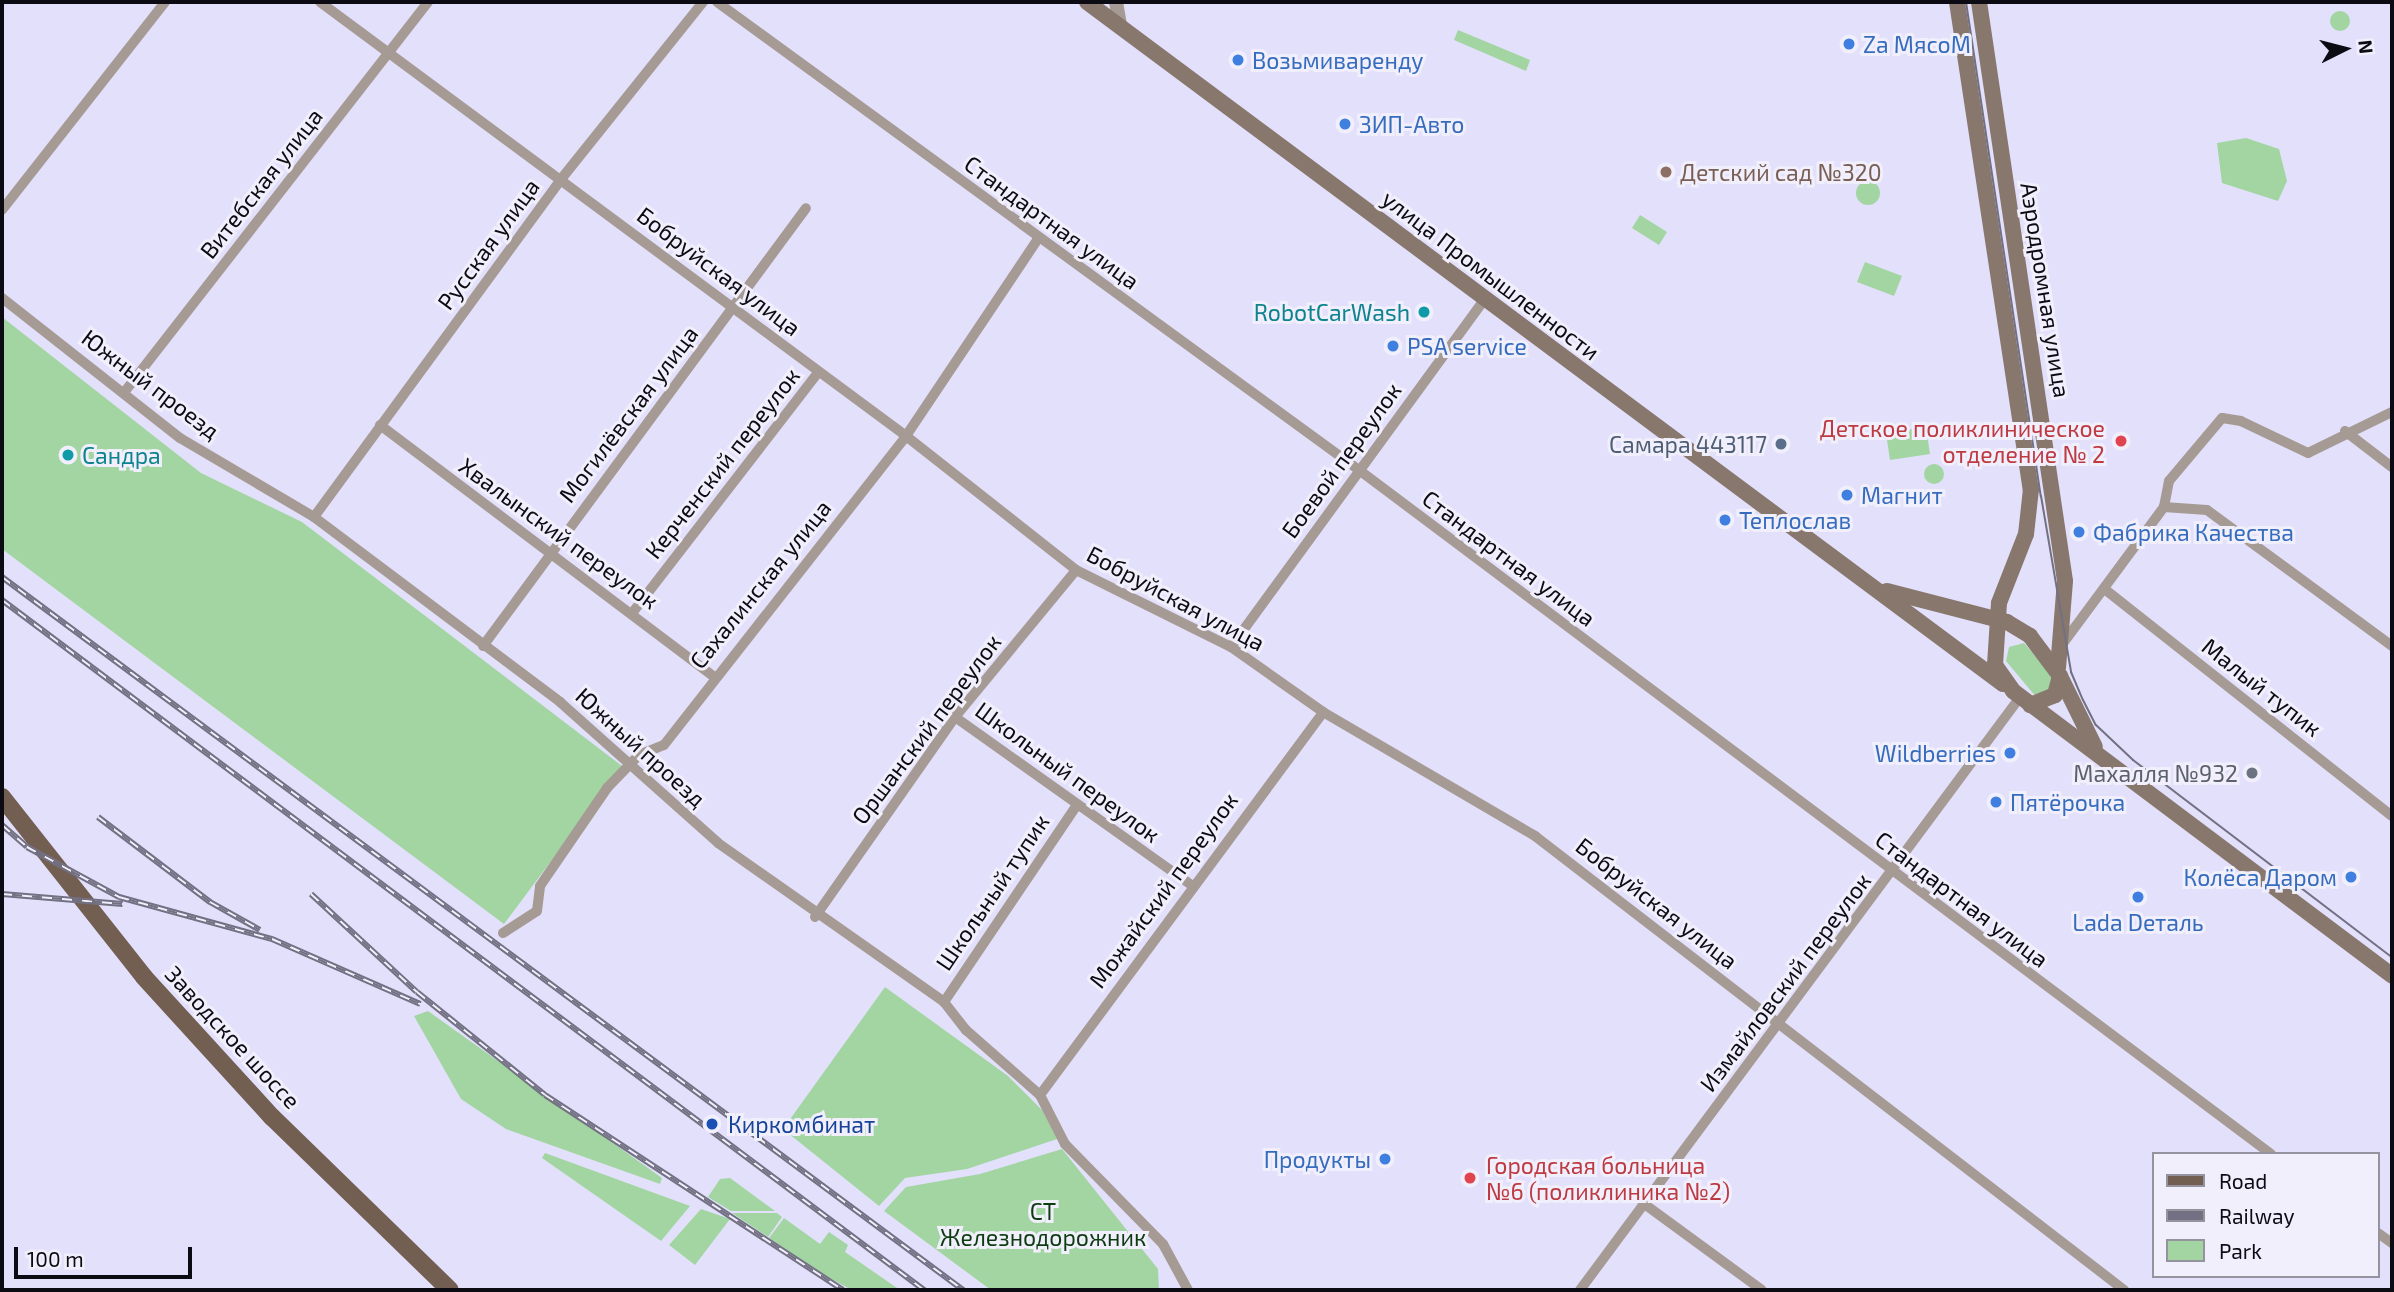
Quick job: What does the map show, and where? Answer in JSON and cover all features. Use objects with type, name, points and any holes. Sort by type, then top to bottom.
[{"type":"main road","name":"улица Промышленности","points":[[1087,2],[2098,752],[2392,976]]},
{"type":"main road","name":"Аэродромная улица","points":[[1957,2],[2031,489],[2026,534],[1996,619]]},
{"type":"main road","name":"Аэродромная улица","points":[[1979,2],[2065,581],[2064,642],[2059,672]]},
{"type":"main road","name":"улица Промышленности","points":[[1869,584],[1939,609],[1996,619],[2030,636]]},
{"type":"main road","points":[[1996,619],[1998,672],[2019,696],[2055,695],[2059,672],[2030,636],[2001,642],[1998,672]]},
{"type":"main road","name":"улица Промышленности","points":[[2059,672],[2098,752]]},
{"type":"main road","name":"Заводское шоссе","points":[[2,797],[144,977],[272,1116],[450,1290]]},
{"type":"street","points":[[2,209],[165,2]]},
{"type":"street","name":"Бобруйская улица","points":[[320,2],[562,178],[818,373],[906,436],[1076,570],[1231,647],[1323,712],[1535,836],[2124,1290]]},
{"type":"street","name":"Витебская улица","points":[[126,390],[428,2]]},
{"type":"street","name":"Русская улица","points":[[314,517],[562,178],[702,2]]},
{"type":"street","name":"Стандартная улица","points":[[717,2],[1038,239],[1359,470],[1893,874],[2268,1152]]},
{"type":"street","points":[[1116,2],[1120,25]]},
{"type":"street","name":"Могилёвская улица","points":[[483,646],[806,208]]},
{"type":"street","name":"Сахалинская улица","points":[[503,933],[537,911],[540,886],[627,766],[664,745],[713,676],[906,436],[1038,239]]},
{"type":"street","name":"Южный проезд","points":[[2,298],[126,390],[180,438],[314,517],[560,702],[627,766],[815,917],[944,1002],[966,1030],[1040,1095],[1065,1144],[1163,1244],[1188,1290]]},
{"type":"street","name":"Боевой переулок","points":[[1231,647],[1485,299]]},
{"type":"street","name":"Керченский переулок","points":[[633,612],[818,373]]},
{"type":"street","points":[[2064,642],[2107,591],[2164,507],[2169,481],[2222,418],[2241,421],[2308,453],[2345,431],[2392,412]]},
{"type":"street","name":"Хвалынский переулок","points":[[380,425],[549,553],[633,612],[713,676]]},
{"type":"street","points":[[2345,431],[2392,467]]},
{"type":"street","points":[[2164,507],[2207,510],[2392,646]]},
{"type":"street","name":"Оршанский переулок","points":[[815,917],[955,717],[1076,570]]},
{"type":"street","name":"Малый тупик","points":[[2107,591],[2392,816]]},
{"type":"street","name":"Измайловский переулок","points":[[1580,1290],[1893,874],[2019,696]]},
{"type":"street","name":"Можайский переулок","points":[[1040,1095],[1191,885],[1323,712]]},
{"type":"street","name":"Школьный переулок","points":[[955,717],[1076,806],[1191,885]]},
{"type":"street","name":"Школьный тупик","points":[[944,1002],[1076,806]]},
{"type":"street","points":[[1643,1203],[1762,1290]]},
{"type":"green space","points":[[2340,11],[2347,14],[2350,21],[2347,28],[2340,31],[2333,28],[2330,21],[2333,14]]},
{"type":"green space","points":[[1458,30],[1530,60],[1526,71],[1454,40]]},
{"type":"green space","points":[[2246,138],[2279,149],[2287,181],[2278,201],[2222,183],[2217,143]]},
{"type":"green space","points":[[1868,181],[1876,185],[1880,193],[1876,201],[1868,205],[1860,201],[1856,193],[1860,185]]},
{"type":"green space","points":[[1640,215],[1667,232],[1659,245],[1632,228]]},
{"type":"green space","points":[[1865,262],[1902,276],[1894,296],[1857,282]]},
{"type":"green space","points":[[2,317],[201,473],[302,522],[622,766],[504,924],[2,549]]},
{"type":"green space","points":[[1926,427],[1930,454],[1890,460],[1886,433]]},
{"type":"green space","points":[[1934,464],[1941,467],[1944,474],[1941,481],[1934,484],[1927,481],[1924,474],[1927,467]]},
{"type":"green space","points":[[2024,643],[2051,674],[2053,686],[2037,698],[2006,661],[2009,647]]},
{"type":"green space","points":[[885,987],[1008,1076],[1042,1110],[1057,1139],[967,1169],[905,1178],[879,1206],[783,1129]]},
{"type":"green space","points":[[428,1011],[662,1178],[660,1184],[506,1129],[461,1099],[414,1016]]},
{"type":"green space","name":"СТ Железнодорожник","points":[[1062,1149],[1158,1269],[1159,1290],[991,1290],[884,1211],[906,1187],[980,1174]]},
{"type":"green space","points":[[545,1153],[690,1206],[661,1241],[542,1158]]},
{"type":"green space","points":[[730,1178],[775,1211],[731,1211],[708,1197],[720,1179]]},
{"type":"green space","points":[[701,1209],[730,1219],[695,1265],[669,1245]]},
{"type":"green space","points":[[732,1213],[777,1213],[782,1217],[768,1237]]},
{"type":"green space","points":[[784,1218],[820,1244],[829,1232],[848,1245],[845,1252],[900,1290],[852,1290],[829,1278],[769,1238]]},
{"type":"tram line","points":[[1966,2],[2041,496],[2071,672],[2083,700],[2096,725],[2133,760],[2392,957]]},
{"type":"railway","points":[[2,577],[963,1290]]},
{"type":"railway","points":[[2,600],[924,1290]]},
{"type":"railway","points":[[98,817],[210,902],[260,930]]},
{"type":"railway","points":[[2,825],[27,847],[119,897],[272,939],[420,1004]]},
{"type":"railway","points":[[2,894],[123,904]]},
{"type":"railway","points":[[311,894],[417,992],[545,1095],[843,1290]]},
{"type":"place","name":"Za МясоМ","points":[[1849,44]]},
{"type":"place","name":"Возьмиваренду","points":[[1238,60]]},
{"type":"place","name":"ЗИП-Авто","points":[[1345,124]]},
{"type":"place","name":"Детский сад №320","points":[[1666,172]]},
{"type":"place","name":"RobotCarWash","points":[[1424,312]]},
{"type":"place","name":"PSA service","points":[[1393,346]]},
{"type":"place","name":"Детское поликлиническое отделение № 2","points":[[2121,441]]},
{"type":"place","name":"Самара 443117","points":[[1781,444]]},
{"type":"place","name":"Сандра","points":[[68,455]]},
{"type":"place","name":"Магнит","points":[[1847,495]]},
{"type":"place","name":"Теплослав","points":[[1725,520]]},
{"type":"place","name":"Фабрика Качества","points":[[2079,532]]},
{"type":"place","name":"Wildberries","points":[[2010,753]]},
{"type":"place","name":"Махалля №932","points":[[2252,773]]},
{"type":"place","name":"Пятёрочка","points":[[1996,802]]},
{"type":"place","name":"Колёса Даром","points":[[2351,877]]},
{"type":"place","name":"Lada Dеталь","points":[[2138,897]]},
{"type":"place","name":"Киркомбинат","points":[[712,1124]]},
{"type":"place","name":"Продукты","points":[[1385,1159]]},
{"type":"place","name":"Городская больница №6 (поликлиника №2)","points":[[1470,1178]]}]
